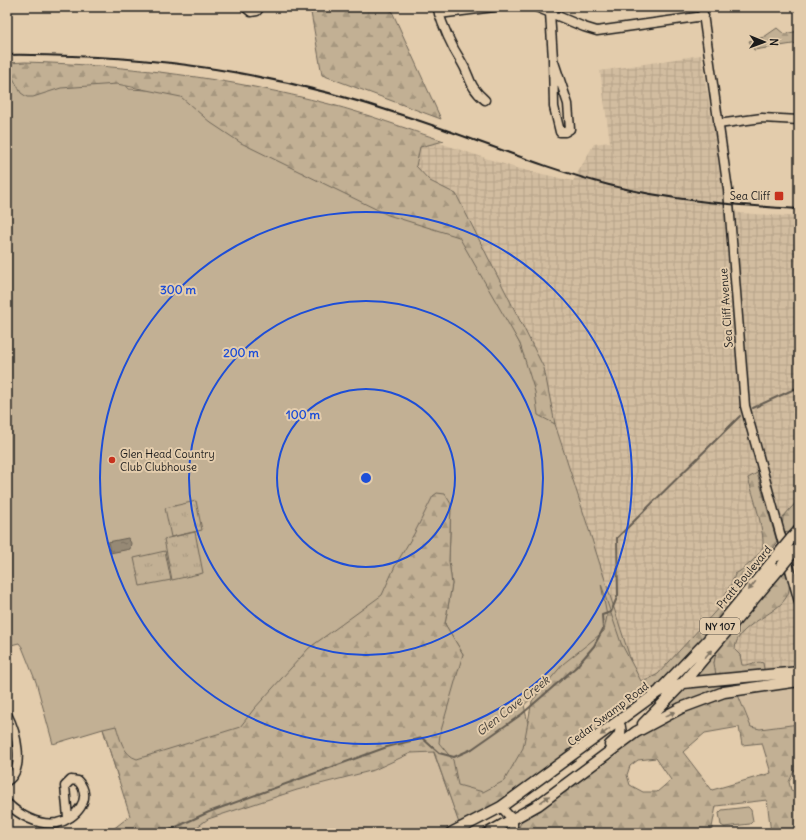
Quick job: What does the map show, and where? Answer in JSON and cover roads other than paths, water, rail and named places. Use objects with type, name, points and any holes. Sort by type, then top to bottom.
[{"type":"main road","name":"Pratt Boulevard","points":[[636,732],[683,683],[780,568],[795,545],[799,530]]},
{"type":"main road","name":"Pratt Boulevard","points":[[658,692],[708,640],[777,556],[795,545]]},
{"type":"main road","name":"Cedar Swamp Road","points":[[451,833],[501,807],[658,692],[683,683],[799,672]]},
{"type":"main road","points":[[775,684],[780,678],[799,676]]},
{"type":"main road","points":[[636,732],[681,708],[706,697],[745,688],[799,681]]},
{"type":"main road","points":[[570,781],[588,762],[618,738],[621,729],[618,722]]},
{"type":"main road","name":"NY 107","points":[[488,833],[513,820],[570,781],[636,732]]},
{"type":"street","points":[[245,7],[251,12],[257,11],[260,7]]},
{"type":"street","points":[[485,100],[471,85],[461,61],[452,48],[438,10],[494,7]]},
{"type":"street","points":[[536,7],[584,28],[597,31],[704,16]]},
{"type":"street","name":"Sea Cliff Avenue","points":[[702,7],[728,190],[745,406],[797,587],[799,602]]},
{"type":"street","points":[[550,13],[554,107],[560,132],[565,132],[570,129],[568,104],[553,59]]},
{"type":"street","points":[[718,124],[762,118],[799,120]]},
{"type":"street","points":[[7,714],[16,744],[18,766],[12,778],[7,781]]},
{"type":"street","points":[[7,803],[28,818],[54,823],[68,818]]},
{"type":"street","points":[[501,807],[513,820],[514,833]]},
{"type":"water","points":[[128,538],[131,543],[130,549],[110,553],[108,542]]},
{"type":"waterway","name":"Glen Cove Creek","points":[[753,408],[799,387]]},
{"type":"waterway","name":"Glen Cove Creek","points":[[163,833],[209,812],[387,747],[422,738],[439,753],[454,757],[472,749],[522,714],[576,667],[594,646],[603,629],[602,615],[611,612],[618,595],[617,538],[740,416]]},
{"type":"railway","points":[[7,55],[115,58],[157,62],[200,67],[284,82],[367,104],[558,170],[609,185],[679,199],[799,209]]},
{"type":"place","name":"Sea Cliff","points":[[779,196]]},
{"type":"place","name":"Glen Head Country Club Clubhouse","points":[[112,460]]}]
